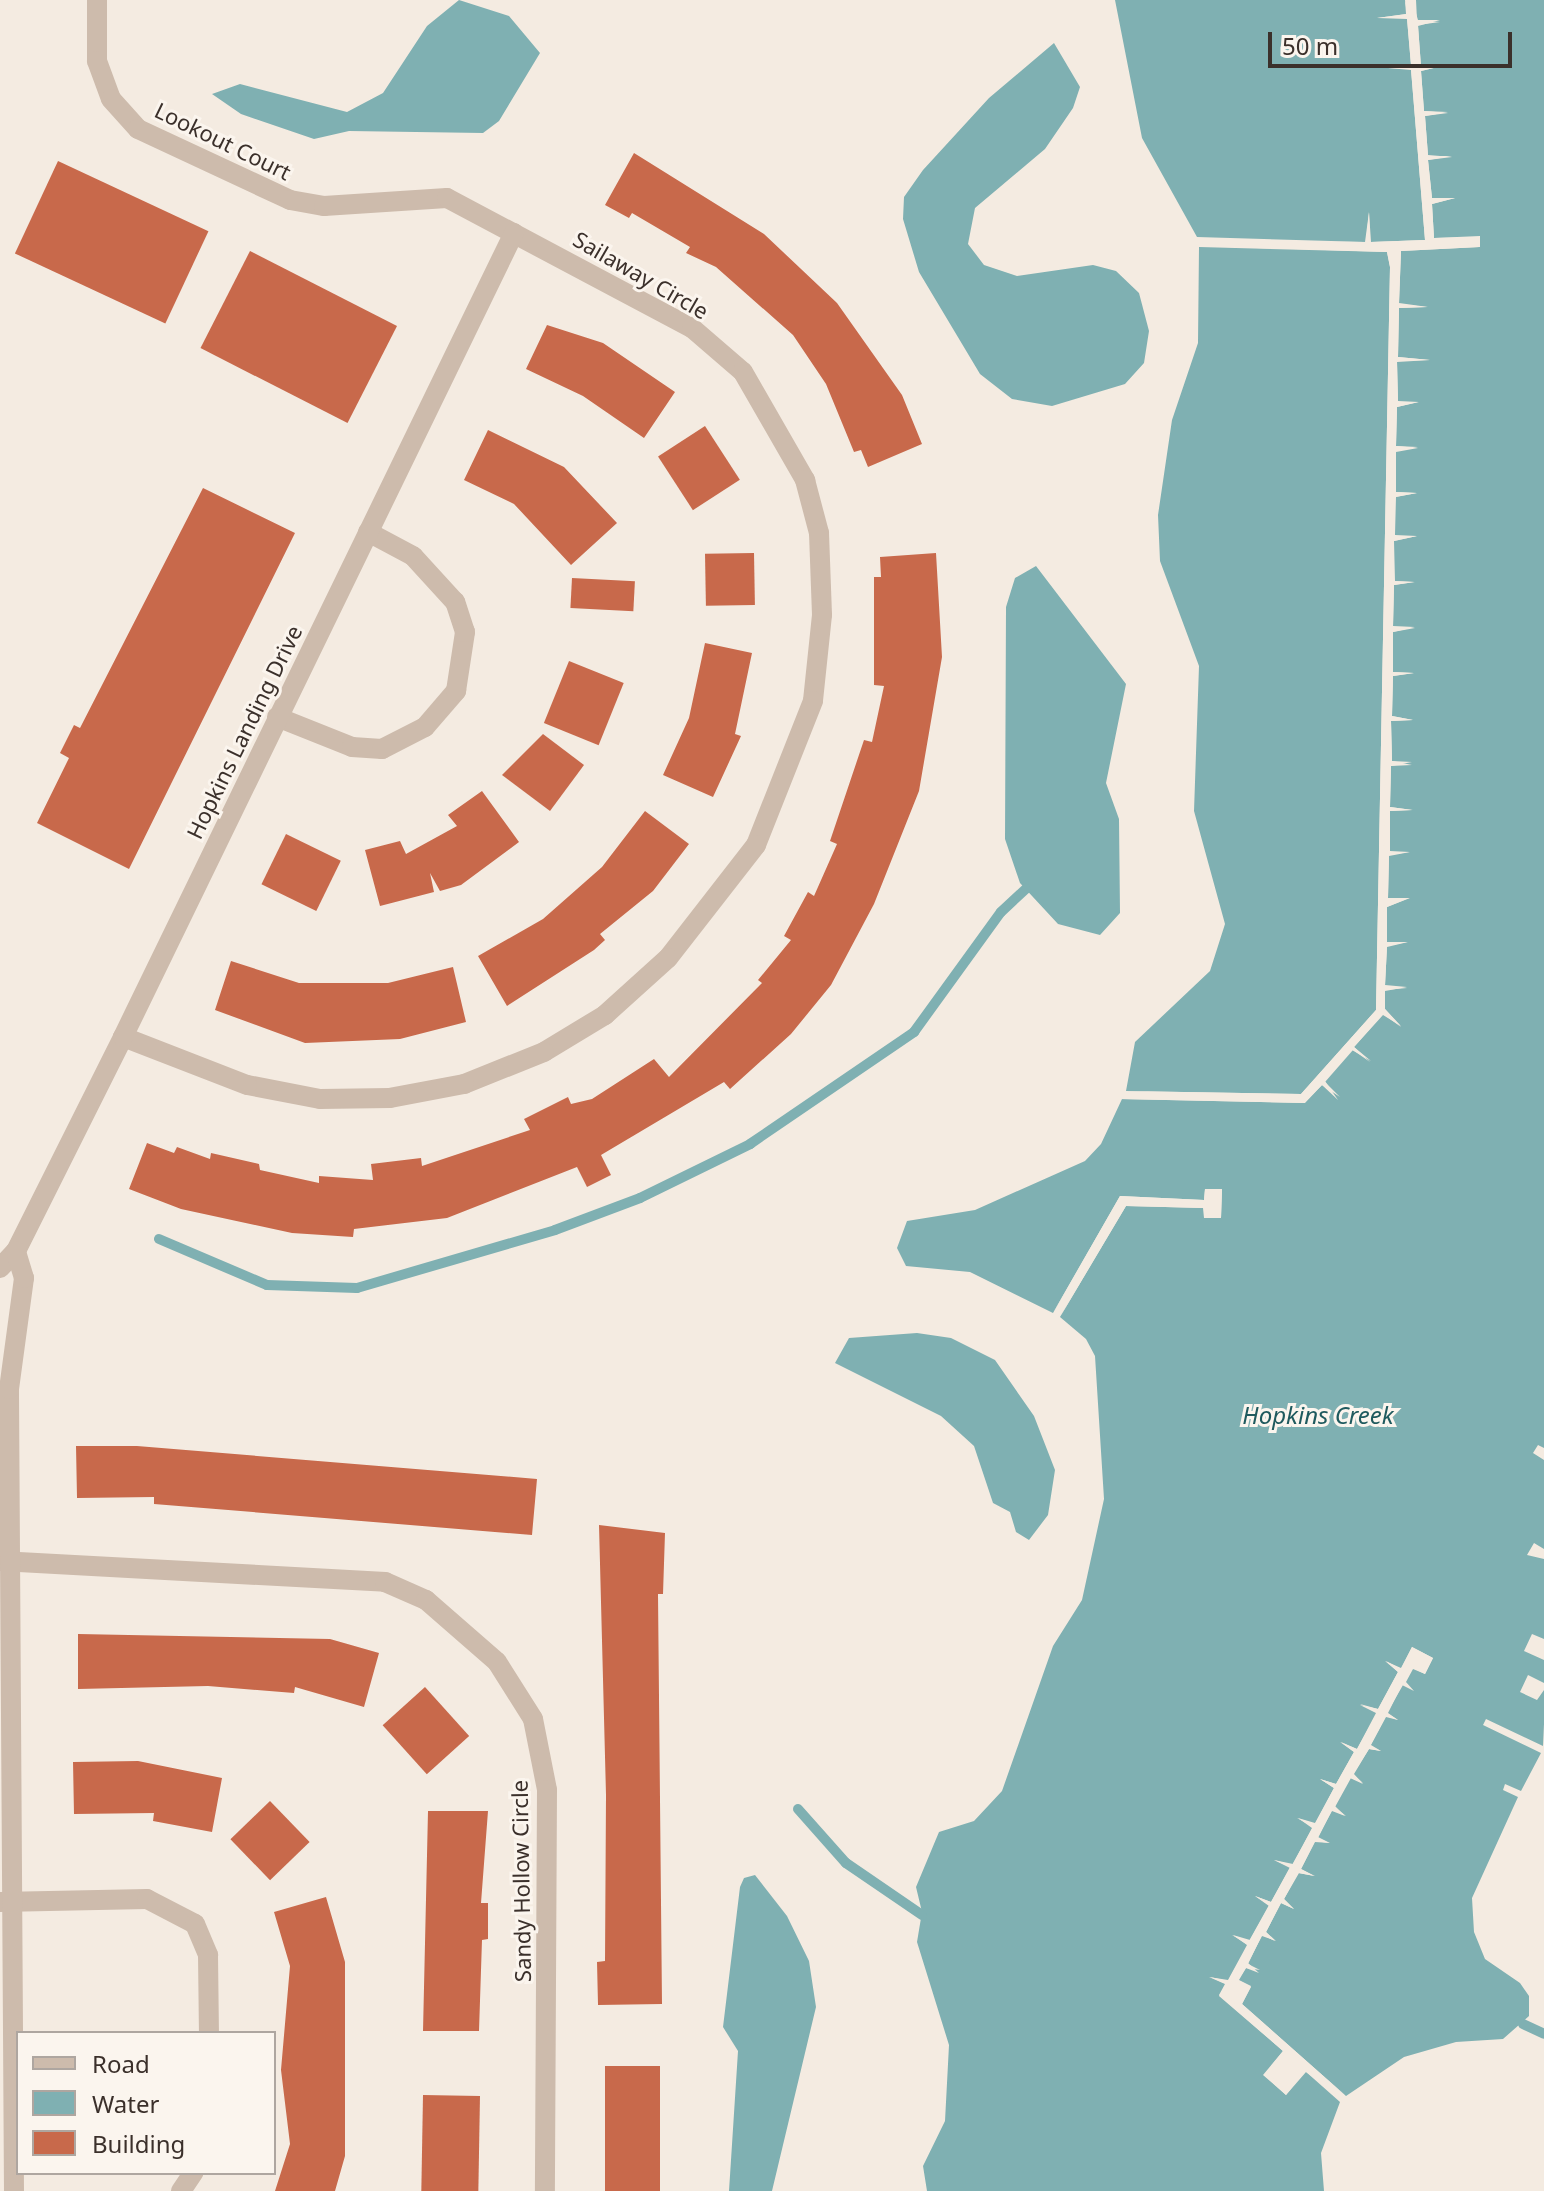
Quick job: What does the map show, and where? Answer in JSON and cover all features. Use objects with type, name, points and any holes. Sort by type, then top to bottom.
[{"type":"street","name":"Lookout Court","points":[[97,0],[97,61],[111,99],[138,129],[290,200],[324,206],[447,198],[514,233]]},
{"type":"street","name":"Hopkins Landing Drive","points":[[0,1268],[16,1251],[123,1037],[514,233]]},
{"type":"street","name":"Sailaway Circle","points":[[123,1037],[247,1085],[320,1099],[390,1098],[464,1084],[544,1052],[605,1015],[668,958],[756,845],[813,701],[822,615],[819,533],[805,480],[743,372],[692,328],[514,233]]},
{"type":"street","points":[[277,717],[352,747],[382,749],[425,727],[456,691],[465,632],[455,602],[413,556],[368,532]]},
{"type":"street","points":[[14,2191],[4,1902],[9,1389],[24,1278],[16,1251]]},
{"type":"street","name":"Sandy Hollow Circle","points":[[6,1561],[385,1582],[426,1600],[497,1662],[533,1719],[547,1790],[545,2191]]},
{"type":"street","points":[[4,1902],[147,1899],[195,1924],[208,1955],[209,2031]]},
{"type":"water","points":[[459,0],[509,16],[540,53],[499,121],[483,133],[349,131],[314,139],[241,114],[212,94],[240,84],[347,112],[383,93],[427,26]]},
{"type":"water","points":[[1115,0],[1405,0],[1407,14],[1377,18],[1407,18],[1411,65],[1388,68],[1411,69],[1425,240],[1370,242],[1369,212],[1366,242],[1197,237],[1142,138]]},
{"type":"water","name":"Hopkins Creek","points":[[1416,0],[1544,0],[1544,1448],[1538,1445],[1533,1453],[1544,1460],[1544,1549],[1534,1543],[1527,1555],[1544,1559],[1544,1639],[1532,1634],[1524,1651],[1544,1660],[1544,1683],[1528,1675],[1520,1692],[1537,1700],[1544,1690],[1544,1724],[1543,1746],[1486,1719],[1483,1725],[1541,1753],[1521,1791],[1505,1784],[1503,1790],[1518,1797],[1472,1898],[1474,1932],[1485,1959],[1520,1983],[1529,1996],[1529,2016],[1503,2039],[1456,2042],[1404,2057],[1346,2096],[1242,2004],[1251,1987],[1238,1980],[1246,1968],[1260,1970],[1248,1964],[1262,1935],[1275,1941],[1266,1932],[1281,1903],[1294,1909],[1284,1899],[1299,1873],[1314,1876],[1301,1869],[1315,1841],[1329,1843],[1318,1838],[1332,1810],[1346,1816],[1335,1807],[1351,1778],[1363,1783],[1353,1774],[1369,1749],[1381,1751],[1370,1746],[1386,1716],[1398,1720],[1387,1713],[1413,1668],[1425,1674],[1433,1658],[1412,1647],[1401,1669],[1386,1661],[1398,1672],[1378,1709],[1360,1704],[1377,1713],[1357,1749],[1341,1742],[1354,1752],[1336,1784],[1320,1779],[1334,1788],[1315,1824],[1297,1818],[1313,1827],[1292,1865],[1274,1860],[1290,1867],[1271,1902],[1255,1896],[1269,1905],[1249,1941],[1232,1935],[1248,1945],[1228,1981],[1210,1977],[1226,1984],[1219,1996],[1283,2051],[1264,2075],[1286,2095],[1305,2071],[1340,2102],[1321,2153],[1324,2191],[927,2191],[923,2166],[945,2121],[949,2045],[917,1942],[922,1912],[916,1887],[939,1832],[974,1821],[1002,1791],[1053,1646],[1082,1600],[1104,1499],[1095,1356],[1086,1339],[1060,1317],[1126,1206],[1204,1208],[1204,1218],[1221,1218],[1222,1190],[1205,1189],[1204,1200],[1120,1196],[1053,1313],[970,1272],[906,1266],[897,1248],[907,1221],[975,1210],[1085,1161],[1101,1144],[1122,1099],[1304,1103],[1322,1085],[1340,1097],[1325,1082],[1353,1050],[1370,1062],[1354,1047],[1383,1014],[1401,1027],[1385,1009],[1385,990],[1407,988],[1385,986],[1387,946],[1407,942],[1387,942],[1387,907],[1409,898],[1388,898],[1389,855],[1409,852],[1389,852],[1390,811],[1412,810],[1390,807],[1391,766],[1412,762],[1392,761],[1391,721],[1413,720],[1392,716],[1393,676],[1414,673],[1393,672],[1393,632],[1415,628],[1393,627],[1394,585],[1414,582],[1394,581],[1394,541],[1417,536],[1395,536],[1395,497],[1417,493],[1396,492],[1396,451],[1418,447],[1396,446],[1397,407],[1418,402],[1398,402],[1397,361],[1430,360],[1398,357],[1399,308],[1427,307],[1399,304],[1401,251],[1479,247],[1480,237],[1434,238],[1432,204],[1455,198],[1432,198],[1428,160],[1452,156],[1428,156],[1425,116],[1448,112],[1424,111],[1421,71],[1442,66],[1421,67],[1418,25],[1440,22],[1417,20]]},
{"type":"water","points":[[1054,43],[1080,87],[1073,108],[1045,149],[975,208],[968,244],[984,265],[1017,276],[1093,265],[1116,271],[1139,293],[1149,331],[1144,363],[1125,384],[1052,406],[1012,399],[980,374],[919,272],[903,219],[904,197],[923,170],[989,98]]},
{"type":"water","points":[[1199,247],[1387,252],[1390,267],[1376,1010],[1301,1094],[1126,1091],[1135,1042],[1210,971],[1225,924],[1194,811],[1199,666],[1160,561],[1158,515],[1172,420],[1198,343]]},
{"type":"water","points":[[1036,566],[1126,684],[1106,783],[1119,819],[1120,913],[1100,935],[1058,924],[1020,883],[1005,839],[1006,607],[1015,578]]},
{"type":"water","points":[[917,1333],[951,1338],[995,1360],[1034,1416],[1055,1470],[1048,1515],[1029,1540],[1016,1532],[1010,1512],[993,1503],[974,1446],[941,1416],[835,1363],[849,1338]]},
{"type":"water","points":[[755,1875],[787,1916],[809,1961],[816,2007],[772,2191],[729,2191],[738,2051],[723,2027],[740,1887],[744,1878]]},
{"type":"pier","points":[[1405,0],[1411,18],[1428,243],[1195,240],[1365,242],[1369,212],[1371,242],[1425,240],[1411,70],[1388,68],[1411,65],[1407,19],[1377,18],[1406,14]]},
{"type":"pier","points":[[1412,0],[1418,20],[1440,20],[1418,26],[1421,66],[1442,66],[1421,71],[1424,111],[1448,113],[1425,116],[1428,155],[1452,157],[1428,160],[1432,198],[1455,198],[1432,204],[1434,238],[1480,236],[1480,247],[1401,251],[1399,303],[1428,307],[1399,308],[1398,357],[1430,360],[1397,362],[1398,401],[1419,402],[1397,407],[1396,446],[1418,448],[1396,452],[1396,492],[1417,493],[1396,497],[1395,535],[1417,536],[1394,541],[1395,581],[1415,582],[1394,585],[1393,626],[1415,627],[1393,632],[1393,672],[1414,673],[1393,676],[1392,716],[1413,720],[1391,721],[1392,761],[1412,765],[1391,766],[1390,807],[1413,810],[1390,811],[1390,851],[1410,852],[1389,856],[1388,898],[1410,898],[1387,907],[1387,942],[1408,942],[1387,947],[1385,985],[1407,987],[1385,991],[1385,1009],[1401,1026],[1383,1015],[1354,1047],[1371,1061],[1352,1050],[1325,1081],[1338,1100],[1322,1085],[1305,1103],[1118,1099],[1303,1099],[1381,1011],[1397,250],[1476,243],[1430,239]]},
{"type":"pier","points":[[1199,243],[1388,248],[1394,267],[1380,1010],[1301,1098],[1122,1091],[1301,1094],[1376,1010],[1390,267],[1387,252],[1195,246]]},
{"type":"pier","points":[[1205,1189],[1222,1189],[1221,1218],[1204,1218],[1203,1208],[1126,1206],[1060,1317],[1124,1202],[1204,1204],[1122,1200],[1053,1313],[1120,1196],[1204,1200]],"holes":[[[1209,1193],[1218,1193],[1217,1214],[1208,1214],[1204,1204]]]},
{"type":"pier","points":[[1412,1647],[1433,1658],[1425,1674],[1413,1669],[1406,1682],[1414,1691],[1402,1685],[1388,1713],[1398,1720],[1386,1717],[1371,1745],[1381,1751],[1369,1749],[1354,1774],[1363,1784],[1350,1778],[1335,1806],[1345,1816],[1332,1811],[1318,1837],[1330,1843],[1315,1842],[1301,1869],[1315,1876],[1298,1873],[1284,1899],[1294,1909],[1281,1903],[1266,1932],[1276,1941],[1262,1936],[1248,1963],[1259,1973],[1246,1968],[1239,1980],[1251,1986],[1242,2004],[1346,2096],[1239,2007],[1245,1988],[1234,1980],[1399,1683],[1411,1665],[1423,1669],[1428,1660],[1414,1652],[1224,1994],[1287,2050],[1269,2075],[1286,2089],[1307,2068],[1343,2099],[1306,2072],[1286,2095],[1263,2075],[1283,2051],[1219,1995],[1225,1984],[1209,1977],[1228,1980],[1247,1945],[1233,1935],[1250,1940],[1269,1906],[1255,1896],[1271,1902],[1290,1868],[1274,1860],[1293,1864],[1312,1828],[1298,1818],[1315,1823],[1334,1788],[1320,1779],[1336,1784],[1354,1752],[1340,1742],[1357,1749],[1376,1713],[1360,1705],[1378,1709],[1398,1672],[1385,1661],[1401,1668]]},
{"type":"building","points":[[634,153],[764,234],[837,303],[902,395],[922,444],[868,467],[861,450],[854,452],[826,384],[793,335],[716,267],[686,253],[690,247],[632,213],[629,218],[605,205]]},
{"type":"building","points":[[58,161],[208,231],[165,324],[15,253]]},
{"type":"building","points":[[250,251],[397,326],[348,423],[201,348]]},
{"type":"building","points":[[547,325],[603,343],[675,392],[644,438],[583,396],[526,369]]},
{"type":"building","points":[[705,426],[740,480],[693,510],[658,456]]},
{"type":"building","points":[[488,430],[564,467],[617,523],[571,565],[514,504],[464,480]]},
{"type":"building","points":[[203,488],[295,533],[129,869],[37,823],[69,758],[60,753],[74,725],[80,728]]},
{"type":"building","points":[[754,553],[755,605],[706,606],[705,554]]},
{"type":"building","points":[[936,553],[942,657],[919,791],[874,904],[831,985],[791,1034],[730,1089],[724,1082],[601,1155],[611,1175],[587,1187],[577,1167],[447,1218],[354,1229],[353,1237],[292,1233],[181,1209],[129,1189],[147,1143],[174,1153],[177,1147],[210,1159],[211,1153],[259,1164],[260,1170],[319,1183],[319,1176],[373,1180],[371,1164],[421,1158],[422,1166],[530,1130],[524,1119],[568,1097],[571,1104],[592,1099],[654,1059],[669,1077],[762,983],[758,980],[791,940],[784,936],[808,892],[814,896],[837,844],[830,841],[864,740],[872,742],[884,686],[874,685],[874,577],[881,577],[880,557]]},
{"type":"building","points":[[572,578],[635,581],[633,611],[570,608]]},
{"type":"building","points":[[705,643],[752,653],[735,734],[741,736],[713,797],[663,775],[689,718]]},
{"type":"building","points":[[569,661],[624,683],[599,745],[544,723]]},
{"type":"building","points":[[543,734],[584,765],[550,811],[502,775]]},
{"type":"building","points":[[482,791],[519,842],[461,885],[440,891],[430,873],[434,892],[380,906],[365,850],[400,841],[406,854],[457,826],[448,815]]},
{"type":"building","points":[[645,811],[689,844],[653,891],[600,934],[605,940],[594,950],[507,1006],[478,956],[543,919],[602,867]]},
{"type":"building","points":[[286,834],[341,861],[316,911],[261,884]]},
{"type":"building","points":[[231,961],[299,983],[388,983],[453,967],[466,1022],[400,1039],[305,1043],[215,1010]]},
{"type":"building","points":[[76,1446],[137,1446],[537,1479],[532,1535],[154,1504],[154,1497],[77,1498]]},
{"type":"building","points":[[599,1525],[665,1533],[663,1594],[658,1594],[662,2004],[598,2005],[597,1962],[605,1961],[606,1795]]},
{"type":"building","points":[[78,1634],[330,1639],[379,1653],[364,1707],[295,1687],[294,1693],[208,1686],[78,1689]]},
{"type":"building","points":[[425,1687],[469,1736],[427,1774],[383,1725]]},
{"type":"building","points":[[138,1761],[222,1778],[212,1832],[153,1821],[154,1813],[74,1814],[73,1762]]},
{"type":"building","points":[[270,1801],[310,1842],[270,1880],[230,1839]]},
{"type":"building","points":[[428,1811],[488,1811],[481,1903],[488,1903],[488,1939],[482,1940],[479,2031],[423,2031]]},
{"type":"building","points":[[326,1897],[345,1962],[345,2156],[335,2191],[275,2191],[290,2144],[281,2070],[290,1966],[274,1912]]},
{"type":"building","points":[[605,2066],[660,2066],[660,2191],[605,2191]]},
{"type":"building","points":[[423,2095],[480,2096],[478,2191],[421,2191]]},
{"type":"waterway","points":[[159,1239],[267,1285],[357,1288],[555,1230],[640,1198],[750,1144],[914,1032],[1001,912],[1026,889]]},
{"type":"waterway","points":[[798,1809],[846,1863],[922,1915]]},
{"type":"waterway","points":[[1523,2024],[1544,2034]]}]
